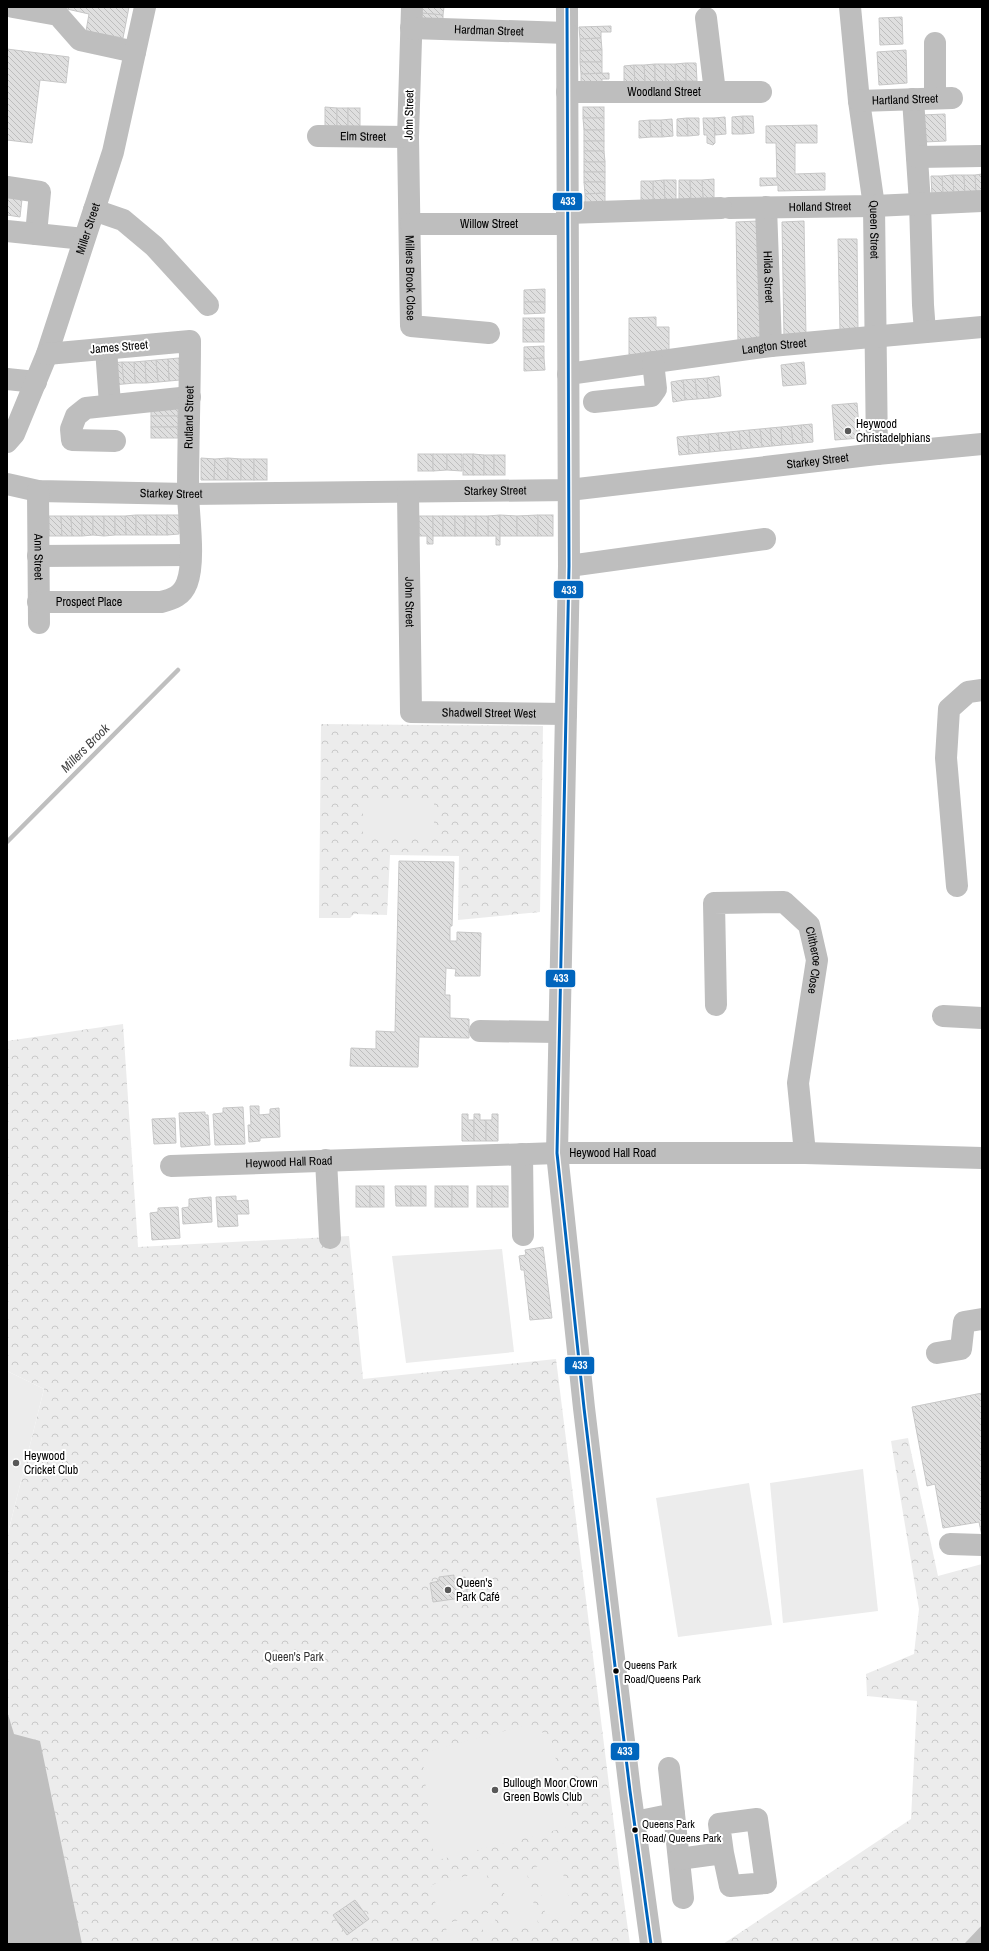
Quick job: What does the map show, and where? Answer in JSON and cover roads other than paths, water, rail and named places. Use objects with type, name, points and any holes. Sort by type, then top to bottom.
[{"type":"street","points":[[12,7],[58,15],[80,40],[135,52]]},
{"type":"street","name":"Miller Street","points":[[7,442],[14,434],[47,354],[113,152],[145,7]]},
{"type":"street","name":"John Street","points":[[411,224],[408,137],[412,7]]},
{"type":"street","points":[[567,7],[569,566],[557,1153],[584,1408],[634,1822],[651,1944]]},
{"type":"street","name":"Queen Street","points":[[850,7],[858,101],[874,206],[877,454]]},
{"type":"street","points":[[706,18],[714,92]]},
{"type":"street","name":"Hardman Street","points":[[411,28],[567,34]]},
{"type":"street","name":"Hartland Street","points":[[858,101],[944,98],[935,44]]},
{"type":"street","name":"Woodland Street","points":[[567,92],[761,92]]},
{"type":"street","points":[[913,99],[920,203],[925,332]]},
{"type":"street","name":"Elm Street","points":[[318,136],[408,137]]},
{"type":"street","points":[[917,157],[982,156]]},
{"type":"street","points":[[7,187],[40,192],[36,234]]},
{"type":"street","name":"Holland Street","points":[[567,219],[725,208],[874,206],[982,201]]},
{"type":"street","name":"Hilda Street","points":[[766,207],[771,346]]},
{"type":"street","points":[[94,210],[123,220],[128,224],[154,246],[208,305]]},
{"type":"street","name":"Willow Street","points":[[411,224],[567,219]]},
{"type":"street","name":"Millers Brook Close","points":[[411,224],[411,326],[489,333]]},
{"type":"street","points":[[7,231],[84,239]]},
{"type":"street","name":"Langton Street","points":[[568,374],[771,346],[982,327]]},
{"type":"street","name":"James Street","points":[[47,354],[190,341]]},
{"type":"street","name":"Rutland Street","points":[[190,341],[188,494],[190,555]]},
{"type":"street","points":[[106,348],[110,404]]},
{"type":"street","points":[[594,402],[651,396],[656,388],[653,362]]},
{"type":"street","points":[[7,379],[36,382]]},
{"type":"street","points":[[115,441],[72,440],[70,438],[71,429],[79,412],[86,408],[110,404],[190,397]]},
{"type":"street","name":"Starkey Street","points":[[7,484],[38,491],[188,494],[408,493],[569,490],[877,454],[982,444]]},
{"type":"street","name":"Ann Street","points":[[38,491],[39,623]]},
{"type":"street","name":"John Street","points":[[408,493],[412,712]]},
{"type":"street","points":[[569,566],[765,539]]},
{"type":"street","points":[[38,556],[190,555]]},
{"type":"street","name":"Prospect Place","points":[[38,602],[161,602],[176,598],[182,593],[187,584],[190,570],[190,555]]},
{"type":"street","points":[[957,886],[946,758],[949,709],[968,692],[982,690]]},
{"type":"street","name":"Shadwell Street West","points":[[412,712],[566,714]]},
{"type":"street","name":"Clitheroe Close","points":[[716,1005],[714,903],[784,902],[809,925],[817,960],[798,1083],[805,1153]]},
{"type":"street","points":[[943,1016],[982,1018]]},
{"type":"street","points":[[480,1031],[559,1032]]},
{"type":"street","name":"Heywood Hall Road","points":[[171,1166],[557,1153],[805,1153],[982,1158]]},
{"type":"street","points":[[522,1154],[523,1235]]},
{"type":"street","points":[[326,1160],[330,1238]]},
{"type":"street","points":[[937,1353],[961,1349],[964,1322],[982,1319]]},
{"type":"street","points":[[950,1544],[982,1545]]},
{"type":"street","points":[[669,1768],[683,1898]]},
{"type":"street","points":[[634,1822],[674,1814]]},
{"type":"street","points":[[679,1860],[724,1854]]},
{"type":"waterway","name":"Millers Brook","points":[[7,842],[178,670]]},
{"type":"place","name":"Heywood Christadelphians","points":[[848,431]]},
{"type":"place","name":"Heywood Cricket Club","points":[[16,1463]]},
{"type":"place","name":"Queen's Park Café","points":[[448,1590]]},
{"type":"place","name":"Queens Park Road/Queens Park","points":[[616,1671]]},
{"type":"place","name":"Bullough Moor Crown Green Bowls Club","points":[[495,1790]]},
{"type":"place","name":"Queens Park Road/ Queens Park","points":[[635,1830]]},
{"type":"park label","name":"Queen's Park","points":[[294,1657]]}]
